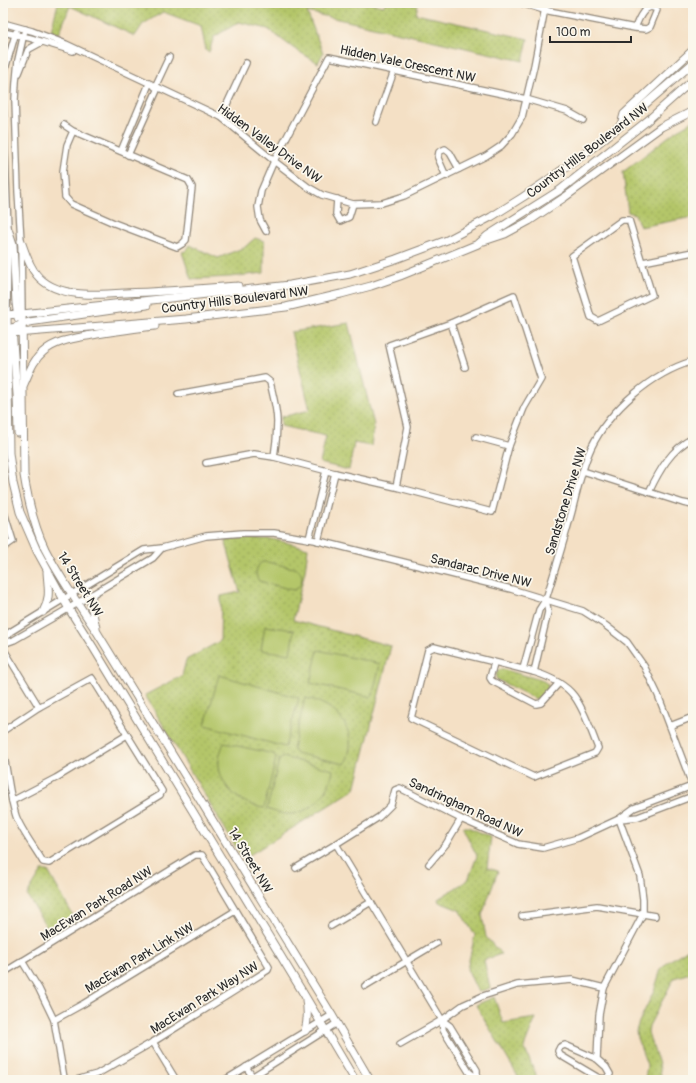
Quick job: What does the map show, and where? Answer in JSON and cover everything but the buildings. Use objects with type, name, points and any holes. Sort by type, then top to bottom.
[{"type":"main road","points":[[620,126],[624,114],[693,50]]},
{"type":"main road","name":"Country Hills Boulevard NW","points":[[290,285],[350,274],[396,259],[447,240],[491,217],[586,154],[693,63]]},
{"type":"main road","name":"Country Hills Boulevard NW","points":[[12,323],[186,319],[286,307],[341,294],[400,276],[478,244],[487,236],[560,190],[647,121],[693,80]]},
{"type":"main road","points":[[478,244],[505,234],[529,221],[565,197],[661,127],[693,111]]},
{"type":"main road","points":[[8,228],[13,244],[12,323],[19,437],[24,475]]},
{"type":"main road","points":[[21,241],[33,270],[39,278],[57,289],[82,294],[156,292],[251,285],[290,285]]},
{"type":"main road","points":[[3,267],[7,256]]},
{"type":"main road","points":[[12,323],[29,322],[126,308],[252,294],[290,285]]},
{"type":"main road","points":[[23,386],[33,365],[41,353],[61,342],[120,330],[174,324],[186,319]]},
{"type":"main road","name":"14 Street NW","points":[[12,323],[23,386],[24,475],[28,501],[45,548],[337,1023],[370,1080]]},
{"type":"main road","name":"14 Street NW","points":[[12,323],[8,392],[9,453],[13,483],[20,512],[37,551],[69,609],[355,1080]]},
{"type":"main road","points":[[3,385],[8,392]]},
{"type":"main road","points":[[43,612],[49,596],[46,568]]},
{"type":"main road","points":[[92,594],[91,604],[97,632]]},
{"type":"main road","points":[[305,996],[308,1014],[308,1021],[305,1031]]},
{"type":"street","points":[[521,3],[544,10],[635,28],[646,29],[650,27],[657,10],[655,6],[648,4],[643,8],[635,28]]},
{"type":"street","name":"Hidden Valley Drive NW","points":[[3,23],[25,29],[66,44],[221,117],[308,187],[322,194],[353,204],[382,203],[404,196],[486,156],[501,146],[512,134],[522,117],[546,3]]},
{"type":"street","points":[[3,94],[5,69],[17,27]]},
{"type":"street","name":"14 Street NW","points":[[12,323],[21,241],[18,191],[16,82],[18,60],[25,29]]},
{"type":"street","name":"Hidden Valley Drive NW","points":[[3,32],[24,36],[87,55]]},
{"type":"street","points":[[3,42],[5,69]]},
{"type":"street","points":[[16,82],[28,50],[42,42]]},
{"type":"street","points":[[121,151],[169,57]]},
{"type":"street","name":"Hidden Vale Crescent NW","points":[[274,161],[329,57],[526,99],[567,111],[583,120]]},
{"type":"street","points":[[221,117],[246,63]]},
{"type":"street","points":[[376,122],[394,71]]},
{"type":"street","points":[[128,155],[154,86]]},
{"type":"street","name":"14 Street NW","points":[[3,101],[8,228],[7,256],[12,323]]},
{"type":"street","points":[[64,124],[73,131],[188,180],[192,187],[186,240],[182,244],[177,247],[154,239],[71,204],[65,197],[63,171],[67,145],[73,131]]},
{"type":"street","points":[[446,176],[438,158],[439,152],[445,149],[450,153],[459,169]]},
{"type":"street","points":[[266,231],[260,220],[258,208],[261,191],[274,161]]},
{"type":"street","points":[[337,199],[336,214],[340,220],[349,217],[353,204]]},
{"type":"street","points":[[622,220],[629,220],[643,262],[652,295],[598,321],[591,317],[572,256],[622,220]]},
{"type":"street","points":[[643,262],[693,252]]},
{"type":"street","points":[[206,462],[254,454],[274,457],[492,512],[509,446],[524,408],[541,379],[514,295],[451,323],[389,345],[408,427],[396,487]]},
{"type":"street","points":[[451,323],[465,367]]},
{"type":"street","name":"Sandstone Drive NW","points":[[546,599],[583,471],[592,447],[606,423],[637,391],[664,374],[693,361]]},
{"type":"street","points":[[178,394],[265,378],[270,382],[275,400],[277,436],[274,457]]},
{"type":"street","points":[[476,437],[509,446]]},
{"type":"street","points":[[649,492],[661,468],[676,450],[688,440],[693,438]]},
{"type":"street","points":[[309,539],[326,471]]},
{"type":"street","points":[[583,471],[693,505]]},
{"type":"street","points":[[318,541],[335,473]]},
{"type":"street","points":[[3,509],[13,542],[3,548]]},
{"type":"street","name":"Sandarac Drive NW","points":[[3,643],[10,632],[144,550],[162,548],[206,536],[243,533],[274,533],[309,539],[546,599],[583,611],[605,625],[626,642],[644,666],[658,695],[693,786]]},
{"type":"street","name":"Sandarac Drive NW","points":[[3,643],[14,640],[69,609],[153,558],[162,548]]},
{"type":"street","points":[[523,669],[539,610],[546,599]]},
{"type":"street","points":[[534,672],[548,612],[546,599]]},
{"type":"street","points":[[434,647],[494,663],[547,676],[559,683],[573,695],[580,706],[598,748],[595,753],[534,777],[411,718],[428,650],[434,647]]},
{"type":"street","points":[[3,648],[39,708]]},
{"type":"street","points":[[494,663],[490,678],[492,681],[536,704],[542,703],[559,683]]},
{"type":"street","points":[[3,731],[39,708],[92,678],[162,790],[160,795],[49,863],[43,862],[17,817],[12,801],[3,752]]},
{"type":"street","points":[[670,726],[693,717]]},
{"type":"street","points":[[12,801],[56,778],[127,735]]},
{"type":"street","name":"Sandringham Road NW","points":[[336,844],[379,816],[391,805],[396,790],[400,788],[461,819],[518,844],[543,848],[578,838],[619,819],[634,808],[693,786]]},
{"type":"street","name":"Sandringham Road NW","points":[[619,819],[638,817],[693,796]]},
{"type":"street","points":[[429,864],[446,844],[461,819]]},
{"type":"street","points":[[598,1059],[565,1045],[560,1047],[558,1051],[560,1055],[597,1077],[602,1079],[608,1078],[610,1074],[606,1067],[598,1059],[599,1015],[604,988],[643,914],[640,876],[619,819]]},
{"type":"street","points":[[296,868],[336,844],[442,1020],[450,1026],[477,1070],[476,1079]]},
{"type":"street","name":"MacEwan Park Road NW","points":[[3,973],[195,855],[202,855]]},
{"type":"street","name":"MacEwan Park Way NW","points":[[76,1080],[97,1074],[153,1042],[268,970],[269,966],[202,855]]},
{"type":"street","points":[[331,926],[371,902]]},
{"type":"street","points":[[522,916],[597,906],[655,916]]},
{"type":"street","name":"MacEwan Park Link NW","points":[[54,1020],[83,1004],[235,911]]},
{"type":"street","points":[[365,986],[437,943]]},
{"type":"street","points":[[22,961],[39,989],[54,1020],[64,1078],[67,1080]]},
{"type":"street","points":[[400,1044],[442,1020],[463,1005],[483,996],[516,985],[572,980],[604,988]]},
{"type":"street","points":[[225,1080],[332,1015]]},
{"type":"street","points":[[247,1080],[254,1078],[337,1023]]},
{"type":"street","points":[[153,1042],[176,1080]]},
{"type":"street","points":[[246,1067],[254,1078]]},
{"type":"green space","points":[[58,3],[369,3],[384,6],[385,3],[418,3],[416,14],[528,39],[523,61],[307,12],[323,53],[318,63],[293,48],[268,29],[239,22],[214,37],[209,52],[206,51],[201,26],[163,12],[143,24],[135,36],[70,6],[59,34],[51,31]]},
{"type":"green space","points":[[693,121],[693,217],[640,227],[635,214],[628,212],[623,172],[677,130]]},
{"type":"green space","points":[[255,238],[264,241],[264,273],[230,277],[191,279],[182,252],[186,251],[190,245],[218,258],[245,247]]},
{"type":"green space","points":[[349,323],[374,425],[371,446],[354,443],[349,470],[320,463],[326,436],[281,426],[281,417],[310,410],[291,332]]},
{"type":"green space","points":[[272,539],[308,548],[305,571],[293,620],[391,646],[355,789],[243,859],[145,695],[182,676],[186,660],[220,641],[221,596],[240,592],[225,540]]},
{"type":"green space","points":[[262,562],[298,569],[302,578],[299,587],[293,590],[259,581],[257,579],[256,571]]},
{"type":"green space","points":[[265,626],[294,630],[290,654],[261,650]]},
{"type":"green space","points":[[318,650],[380,664],[372,697],[310,683]]},
{"type":"green space","points":[[502,669],[541,680],[548,685],[547,690],[543,695],[536,699],[498,680],[496,678],[496,673]]},
{"type":"green space","points":[[219,675],[299,698],[285,747],[205,725]]},
{"type":"green space","points":[[305,698],[328,707],[335,712],[345,724],[350,743],[345,764],[295,753],[293,749]]},
{"type":"green space","points":[[224,743],[274,754],[276,758],[264,808],[241,800],[224,783],[219,764],[220,754]]},
{"type":"green space","points":[[283,757],[333,770],[325,792],[320,799],[307,809],[292,814],[282,814],[267,809],[279,760]]},
{"type":"green space","points":[[465,827],[491,837],[487,868],[498,871],[482,915],[486,937],[501,954],[484,960],[490,988],[478,992],[467,969],[475,935],[459,910],[439,902],[438,899],[468,880],[477,856],[463,828]]},
{"type":"green space","points":[[42,871],[48,871],[76,921],[52,936],[27,895]]},
{"type":"green space","points":[[693,946],[693,972],[674,978],[649,1026],[648,1033],[659,1064],[661,1075],[659,1080],[645,1080],[647,1065],[637,1038],[636,1031],[639,1022],[654,991],[661,969],[669,961]]},
{"type":"green space","points":[[494,997],[503,1023],[536,1018],[524,1047],[538,1080],[520,1080],[476,1005]]}]
